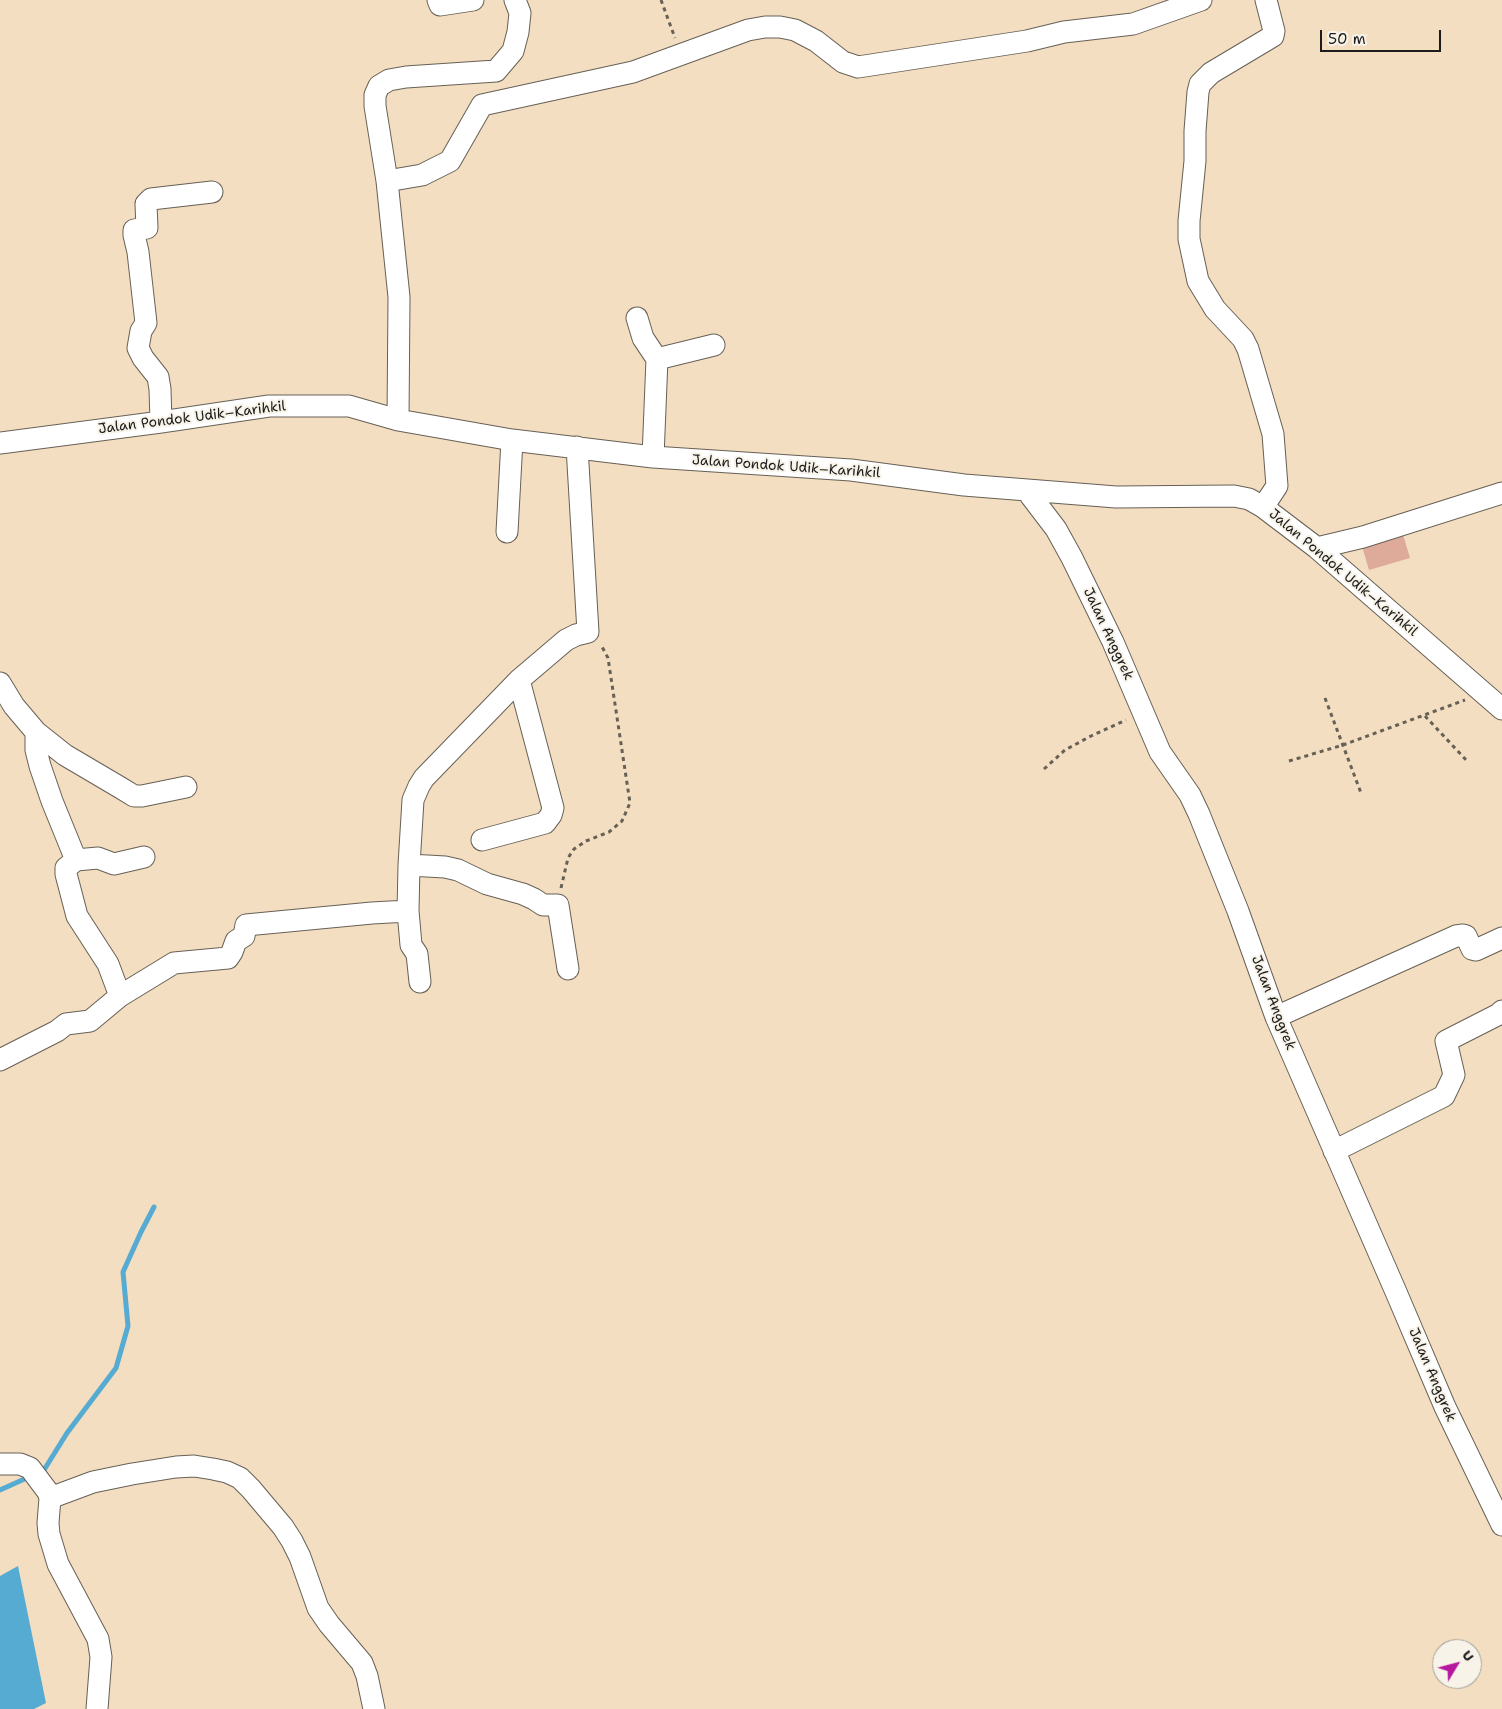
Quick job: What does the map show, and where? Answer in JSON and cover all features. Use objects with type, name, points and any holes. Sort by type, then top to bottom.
[{"type":"street","points":[[438,0],[440,5],[473,0]]},
{"type":"street","points":[[398,420],[399,297],[387,181],[375,106],[375,95],[380,86],[389,80],[406,77],[496,71],[513,51],[520,13],[515,0]]},
{"type":"street","points":[[387,181],[422,175],[450,162],[482,105],[633,72],[748,30],[780,27],[795,30],[816,40],[844,62],[858,67],[1027,41],[1064,32],[1133,24],[1175,4],[1201,0]]},
{"type":"street","points":[[1263,507],[1277,486],[1271,427],[1248,349],[1243,339],[1215,308],[1198,282],[1189,239],[1189,221],[1200,84],[1212,73],[1273,36],[1274,31],[1266,0]]},
{"type":"street","points":[[161,422],[158,377],[143,358],[138,348],[141,331],[146,323],[134,230],[147,228],[146,204],[151,199],[212,192]]},
{"type":"street","points":[[637,318],[642,338],[656,359],[652,457]]},
{"type":"street","points":[[656,359],[714,345]]},
{"type":"street","name":"Jalan Pondok Udik–Karihkil","points":[[0,443],[269,406],[349,406],[398,420],[512,440],[652,457],[851,470],[964,485],[1116,497],[1234,496],[1248,499],[1263,507],[1317,548],[1502,709]]},
{"type":"street","points":[[507,532],[512,440]]},
{"type":"street","points":[[420,982],[417,954],[411,945],[408,911],[413,800],[418,786],[518,680],[566,640],[588,632],[578,447]]},
{"type":"street","name":"Jalan Anggrek","points":[[1027,491],[1056,529],[1072,558],[1113,642],[1160,752],[1190,795],[1199,814],[1238,911],[1276,1017],[1445,1408],[1502,1525]]},
{"type":"street","points":[[1317,548],[1363,537],[1502,493]]},
{"type":"street","points":[[482,840],[545,823],[551,815],[553,808],[518,680]]},
{"type":"street","points":[[0,683],[14,706],[36,732],[65,755],[134,796],[186,787]]},
{"type":"street","points":[[36,732],[36,750],[40,766],[76,860]]},
{"type":"street","points":[[120,996],[108,964],[77,916],[66,868],[76,860],[98,858],[114,864],[144,857]]},
{"type":"street","points":[[409,864],[458,870],[487,884],[523,894],[543,905],[558,905],[568,969]]},
{"type":"street","points":[[0,1060],[40,1040],[66,1024],[90,1021],[120,996],[174,963],[228,958],[236,941],[244,936],[246,925],[372,912],[408,911]]},
{"type":"street","points":[[1276,1017],[1456,936],[1466,936],[1472,949],[1476,950],[1502,938]]},
{"type":"street","points":[[1334,1151],[1444,1096],[1454,1075],[1446,1040],[1502,1011]]},
{"type":"street","points":[[0,1464],[20,1464],[30,1468],[49,1495],[49,1534],[58,1564],[98,1639],[101,1657],[97,1709]]},
{"type":"street","points":[[49,1495],[93,1482],[132,1474],[194,1466],[213,1468],[240,1478],[252,1489],[292,1541],[300,1557],[318,1608],[362,1663],[367,1676],[374,1709]]},
{"type":"path","points":[[661,0],[681,53]]},
{"type":"path","points":[[558,905],[568,858],[574,849],[586,841],[609,832],[622,821],[630,803],[608,658],[597,638],[588,632]]},
{"type":"path","points":[[1289,761],[1343,745],[1425,716],[1484,692]]},
{"type":"path","points":[[1325,698],[1361,793]]},
{"type":"path","points":[[1044,769],[1065,750],[1091,736],[1143,713]]},
{"type":"path","points":[[1425,716],[1468,762]]},
{"type":"water","points":[[18,1566],[46,1703],[34,1709],[0,1709],[0,1576]]},
{"type":"building","points":[[1402,531],[1410,558],[1369,570],[1361,543]]},
{"type":"waterway","points":[[39,1472],[44,1470],[67,1433],[116,1368],[128,1326],[123,1272],[154,1207]]},
{"type":"waterway","points":[[0,1490],[29,1477]]}]
